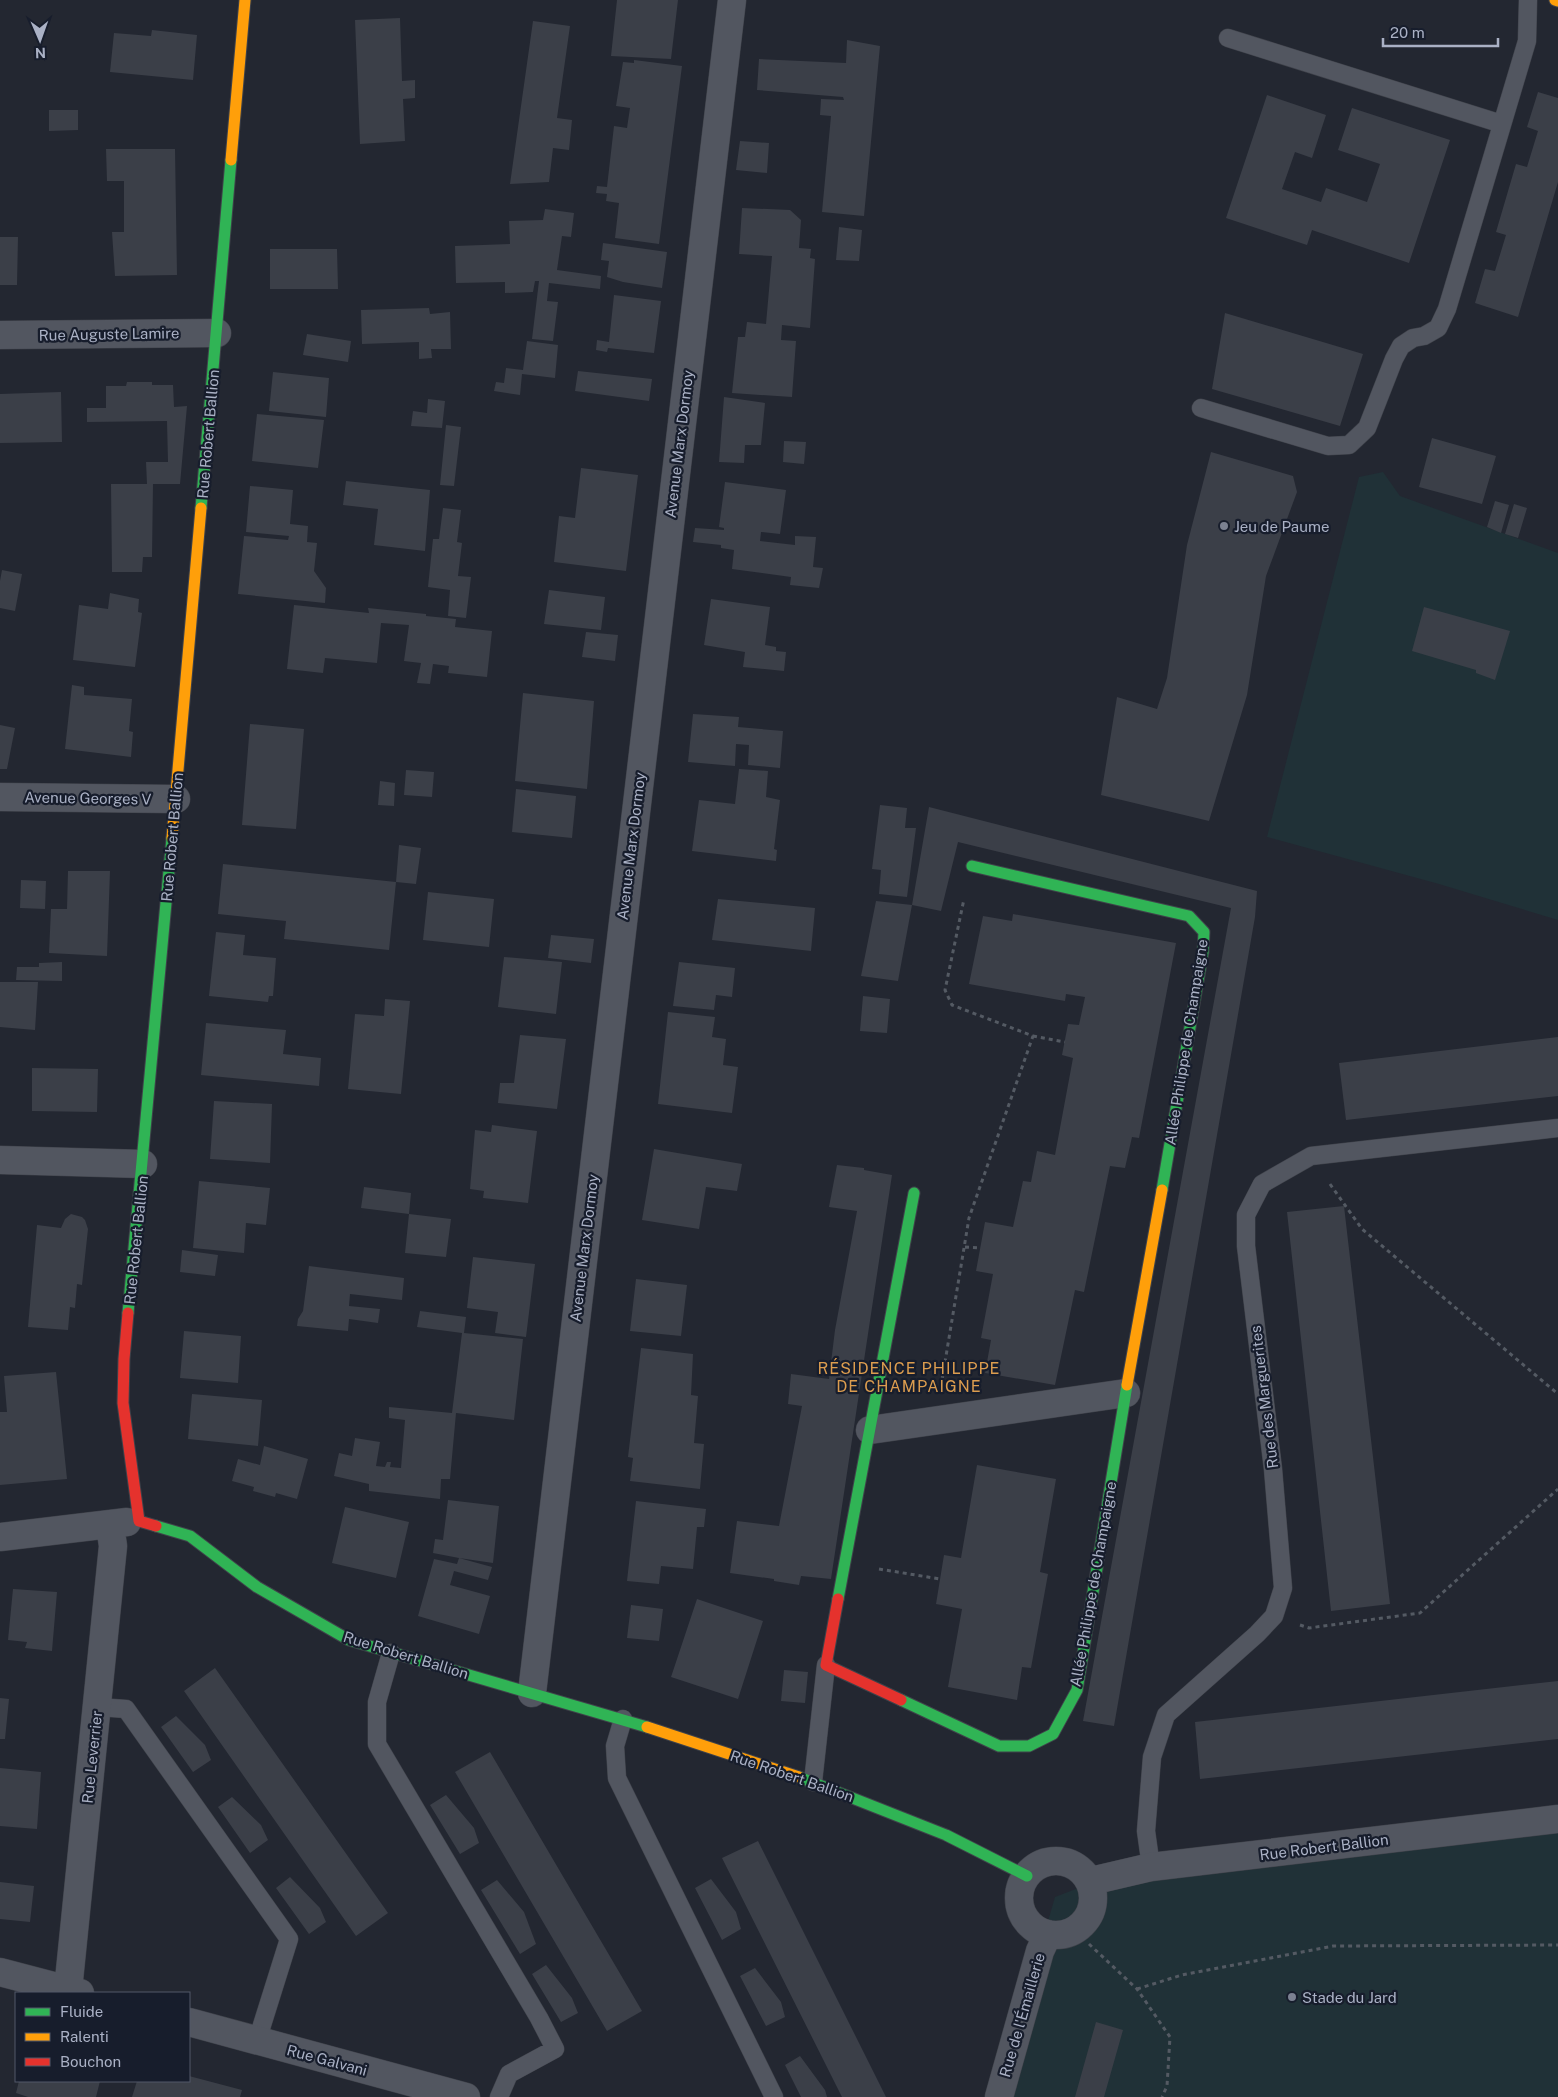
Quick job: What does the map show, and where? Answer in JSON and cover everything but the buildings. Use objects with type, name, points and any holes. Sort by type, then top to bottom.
[{"type":"street","name":"Rue Robert Ballion","points":[[245,0],[176,799],[124,1359],[123,1403],[139,1521],[190,1536],[257,1587],[349,1640],[623,1720],[813,1782],[946,1835],[1026,1876]]},
{"type":"street","name":"Avenue Marx Dormoy","points":[[532,1693],[732,0]]},
{"type":"street","name":"Rue Auguste Lamire","points":[[0,335],[217,333]]},
{"type":"street","name":"Avenue Georges V","points":[[0,797],[176,799]]},
{"type":"street","name":"Allée Philippe de Champaigne","points":[[826,1665],[999,1746],[1029,1746],[1053,1734],[1077,1690],[1126,1392],[1203,952],[1204,932],[1188,916],[972,866]]},
{"type":"street","points":[[0,1160],[143,1164]]},
{"type":"street","points":[[826,1665],[914,1193]]},
{"type":"street","points":[[870,1430],[1126,1392]]},
{"type":"street","points":[[0,1537],[139,1521]]},
{"type":"street","name":"Rue Leverrier","points":[[74,1992],[113,1546],[110,1524]]},
{"type":"street","name":"Rue Robert Ballion","points":[[1091,1881],[1151,1867],[1558,1819]]},
{"type":"street","points":[[1058,1860],[1078,1866],[1091,1881],[1094,1904],[1084,1923],[1066,1935],[1048,1934],[1027,1921],[1018,1902],[1022,1881],[1037,1865],[1058,1860]]},
{"type":"street","name":"Rue de l'Émaillerie","points":[[999,2097],[1040,1951],[1048,1934]]},
{"type":"street","points":[[0,1972],[74,1992]]},
{"type":"street","name":"Rue Galvani","points":[[190,2022],[466,2097]]},
{"type":"lane","points":[[1201,408],[1328,446],[1349,444],[1367,428],[1401,346],[1413,338],[1424,336],[1438,328],[1448,309],[1527,42],[1528,0]]},
{"type":"lane","points":[[1228,38],[1502,124]]},
{"type":"lane","name":"Rue des Marguerites","points":[[1151,1867],[1146,1831],[1152,1757],[1166,1714],[1257,1634],[1274,1616],[1283,1588],[1273,1469],[1246,1246],[1246,1215],[1262,1184],[1311,1156],[1558,1128]]},
{"type":"lane","points":[[391,1653],[376,1702],[377,1744],[540,2018],[555,2049],[509,2074],[499,2097]]},
{"type":"lane","points":[[813,1782],[826,1665]]},
{"type":"lane","points":[[98,1707],[126,1709],[289,1939],[257,2041]]},
{"type":"lane","points":[[623,1720],[616,1746],[617,1778],[774,2097]]},
{"type":"path","points":[[972,866],[945,990],[952,1005],[1033,1036],[1065,1042]]},
{"type":"path","points":[[935,1421],[970,1218],[1033,1036]]},
{"type":"path","points":[[1311,1156],[1362,1229],[1558,1394]]},
{"type":"path","points":[[964,1247],[980,1248]]},
{"type":"path","points":[[1274,1616],[1309,1628],[1420,1613],[1558,1489]]},
{"type":"path","points":[[845,1563],[940,1579]]},
{"type":"path","points":[[1089,1944],[1137,1989],[1170,2037],[1167,2086],[1162,2097]]},
{"type":"path","points":[[1137,1989],[1182,1975],[1333,1946],[1558,1945]]},
{"type":"shaded area","points":[[1383,472],[1400,496],[1558,553],[1558,920],[1439,884],[1267,837],[1359,477]]},
{"type":"shaded area","name":"Stade du Jard","points":[[1558,1819],[1558,2097],[997,2097],[1055,1897],[1107,1877]]},
{"type":"traffic: fast","points":[[201,508],[231,160]]},
{"type":"traffic: fast","points":[[128,1313],[172,838]]},
{"type":"traffic: fast","points":[[972,866],[1189,916],[1204,932],[1203,952],[1162,1190]]},
{"type":"traffic: fast","points":[[838,1599],[914,1193]]},
{"type":"traffic: fast","points":[[901,1700],[999,1746],[1029,1746],[1053,1734],[1077,1690],[1127,1385]]},
{"type":"traffic: fast","points":[[156,1526],[190,1536],[257,1587],[349,1640],[647,1727]]},
{"type":"traffic: fast","points":[[799,1777],[946,1835],[1027,1876]]},
{"type":"traffic: slow","points":[[231,160],[245,0]]},
{"type":"traffic: slow","points":[[172,838],[201,508]]},
{"type":"traffic: slow","points":[[1127,1385],[1162,1190]]},
{"type":"traffic: slow","points":[[647,1727],[799,1777]]},
{"type":"traffic: jam","points":[[128,1313],[123,1403],[139,1521],[156,1526]]},
{"type":"traffic: jam","points":[[838,1599],[826,1665],[901,1700]]},
{"type":"place","name":"Jeu de Paume","points":[[1224,526]]},
{"type":"place","name":"Stade du Jard","points":[[1292,1997]]},
{"type":"district","name":"RÉSIDENCE PHILIPPE DE CHAMPAIGNE","points":[[909,1377]]}]
